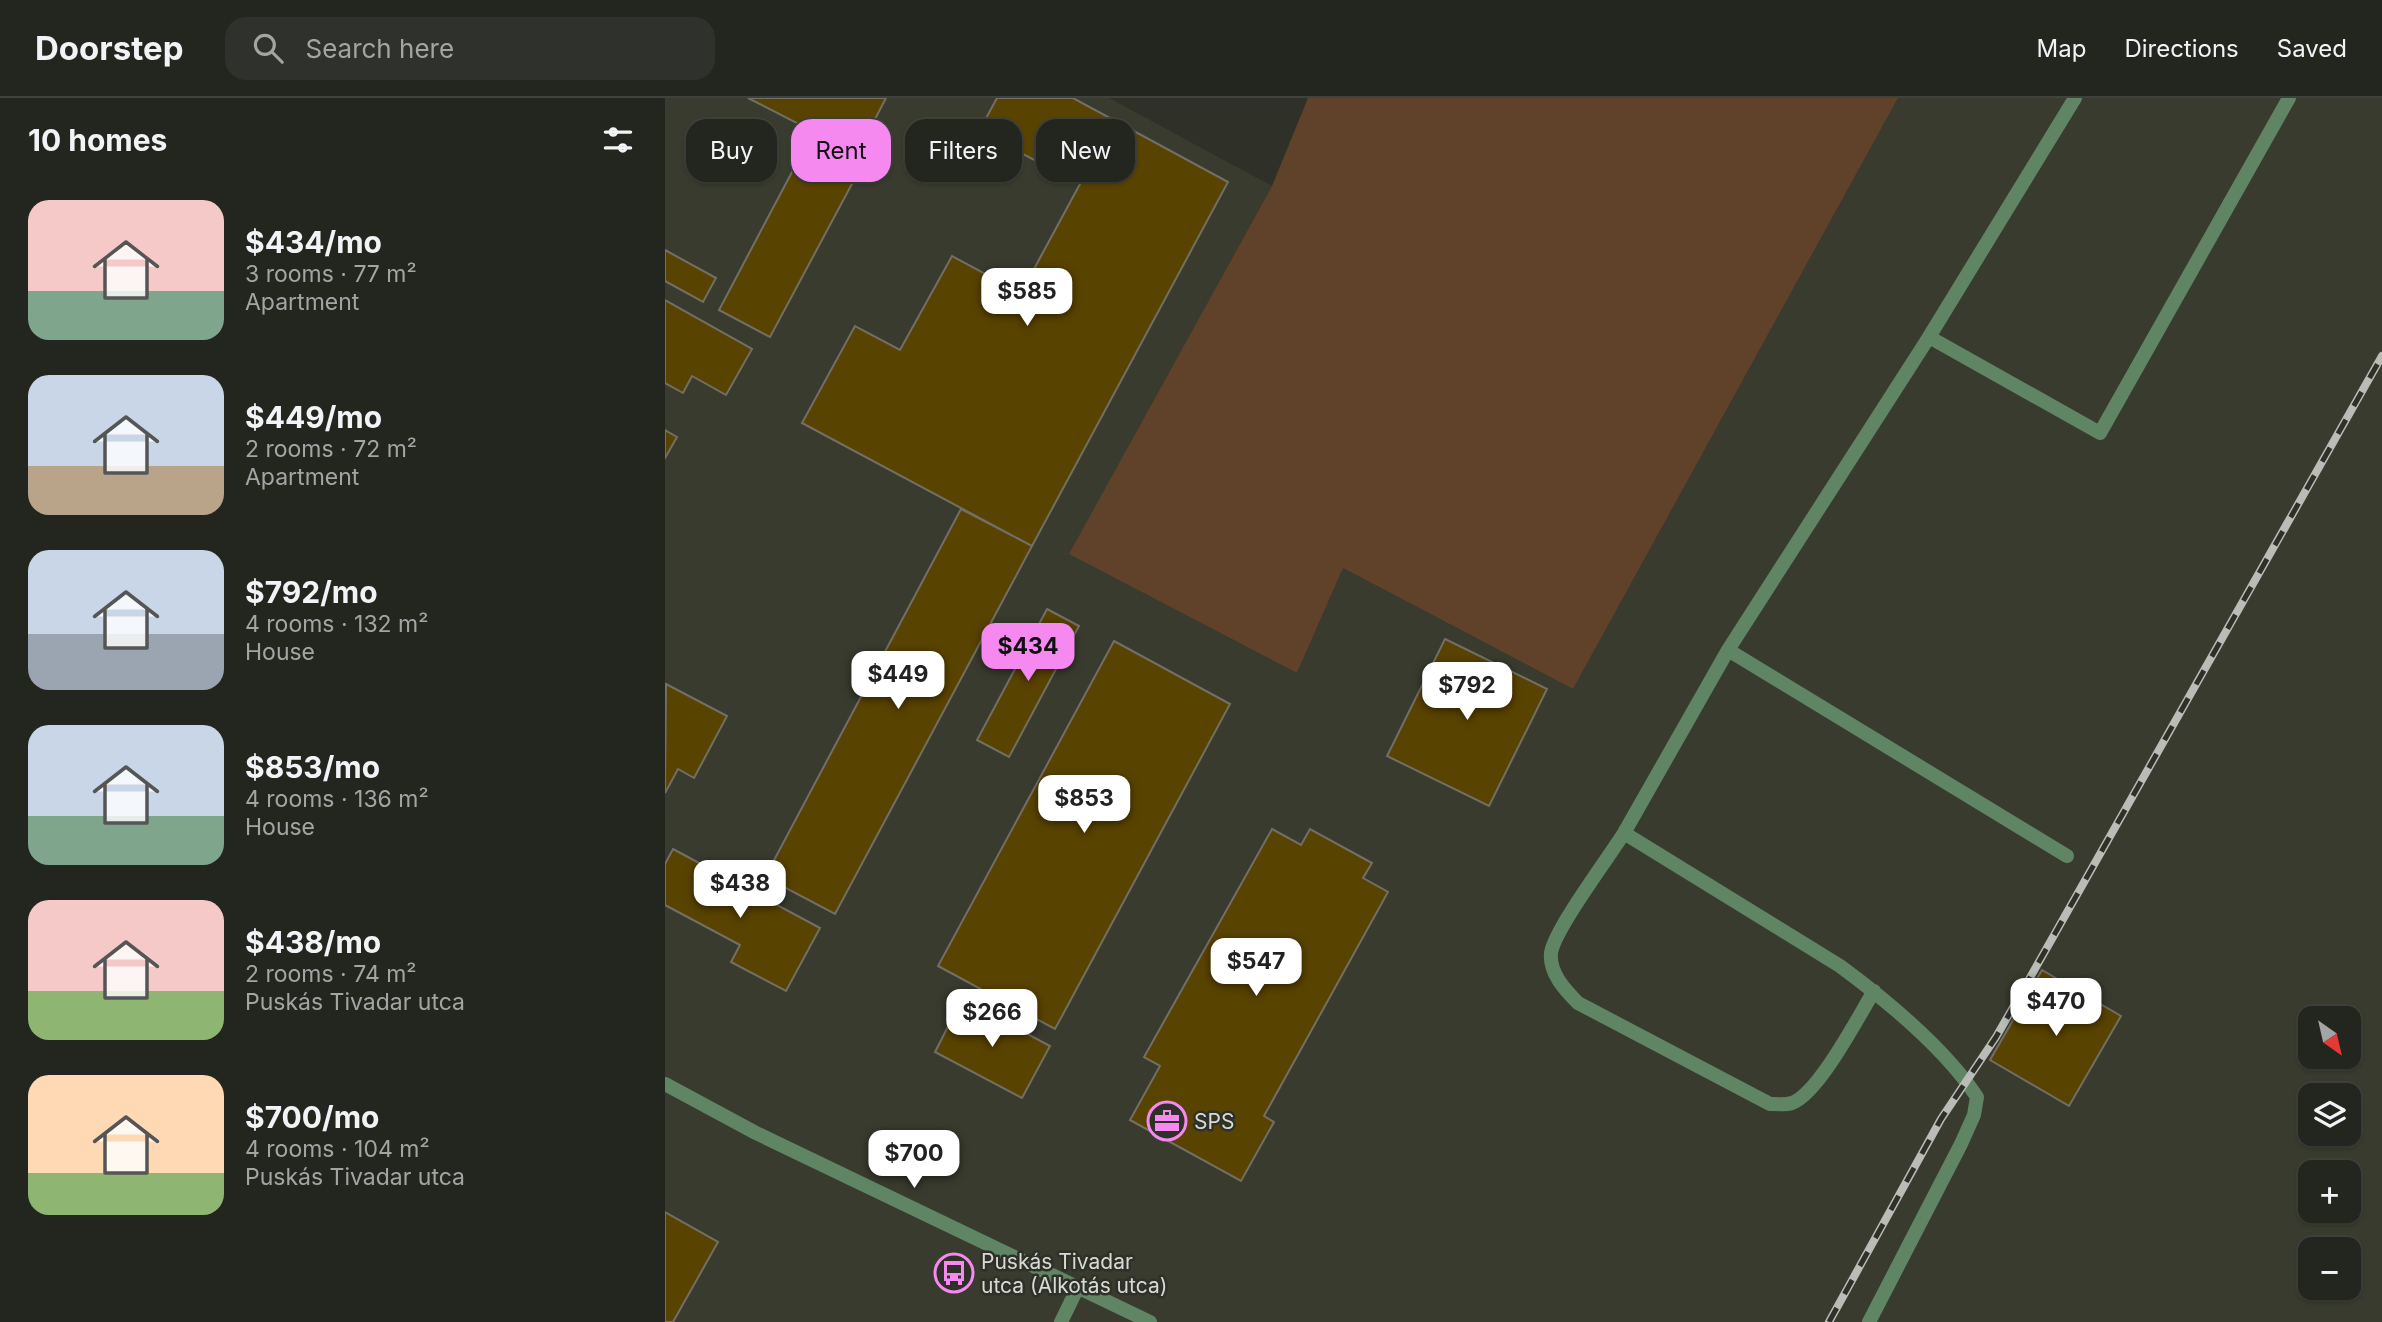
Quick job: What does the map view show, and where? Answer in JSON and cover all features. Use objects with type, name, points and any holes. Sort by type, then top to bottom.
[{"type":"street","points":[[1874,991],[1826,1069],[1809,1091],[1792,1103],[1770,1104],[1578,1003],[1564,989],[1554,972],[1551,953],[1558,933],[1624,833],[1728,650],[1929,337],[2075,98]]},
{"type":"street","points":[[1929,337],[2100,433],[2289,98]]},
{"type":"street","points":[[1728,650],[2067,856]]},
{"type":"street","points":[[1624,833],[1840,966],[1874,991],[1954,1065],[1977,1097],[1974,1115],[1961,1144],[1869,1322]]},
{"type":"street","points":[[665,1084],[756,1133],[1150,1322]]},
{"type":"street","points":[[1061,1322],[1078,1287]]},
{"type":"shaded area","points":[[665,98],[1109,98],[1272,186],[1070,554],[1297,673],[1343,568],[1573,689],[1898,98],[2382,98],[2382,1322],[665,1322]]},
{"type":"shaded area","points":[[1308,98],[1898,98],[1573,689],[1343,568],[1297,673],[1069,554],[1272,186]]},
{"type":"building","points":[[748,98],[886,98],[875,119],[791,120]]},
{"type":"building","points":[[997,98],[1073,98],[1112,119],[1036,119],[1036,161],[1022,154],[1022,119],[986,119]]},
{"type":"building","points":[[1135,132],[1228,182],[1032,546],[802,423],[855,326],[900,350],[952,256],[1021,293],[1080,184],[1076,182],[1135,182]]},
{"type":"building","points":[[791,174],[791,182],[853,182],[770,337],[719,310]]},
{"type":"building","points":[[665,250],[716,278],[703,302],[665,281]]},
{"type":"building","points":[[665,300],[752,349],[726,395],[692,376],[683,393],[665,383]]},
{"type":"building","points":[[665,430],[677,437],[665,458]]},
{"type":"building","points":[[961,509],[1032,546],[835,914],[765,877]]},
{"type":"building","points":[[1047,609],[1079,626],[1009,757],[977,740]]},
{"type":"building","points":[[1445,639],[1547,689],[1489,806],[1387,756]]},
{"type":"building","points":[[1114,641],[1230,704],[1055,1029],[938,966]]},
{"type":"building","points":[[666,684],[727,716],[694,778],[678,769],[665,793]]},
{"type":"building","points":[[1272,829],[1301,845],[1310,829],[1372,863],[1363,878],[1388,892],[1264,1116],[1274,1122],[1241,1181],[1130,1120],[1160,1066],[1144,1057]]},
{"type":"building","points":[[673,849],[820,928],[786,991],[731,962],[740,945],[665,905],[665,864]]},
{"type":"building","points":[[2042,970],[2121,1016],[2069,1106],[1990,1060]]},
{"type":"building","points":[[962,999],[1050,1046],[1022,1098],[935,1052]]},
{"type":"building","points":[[665,1212],[718,1242],[673,1322],[665,1322]]},
{"type":"railway","points":[[1829,1322],[1941,1119],[1996,1037],[2382,356]]},
{"type":"place","name":"SPS","points":[[1167,1121]]},
{"type":"place","name":"Puskás Tivadar utca (Alkotás utca)","points":[[954,1273]]}]
